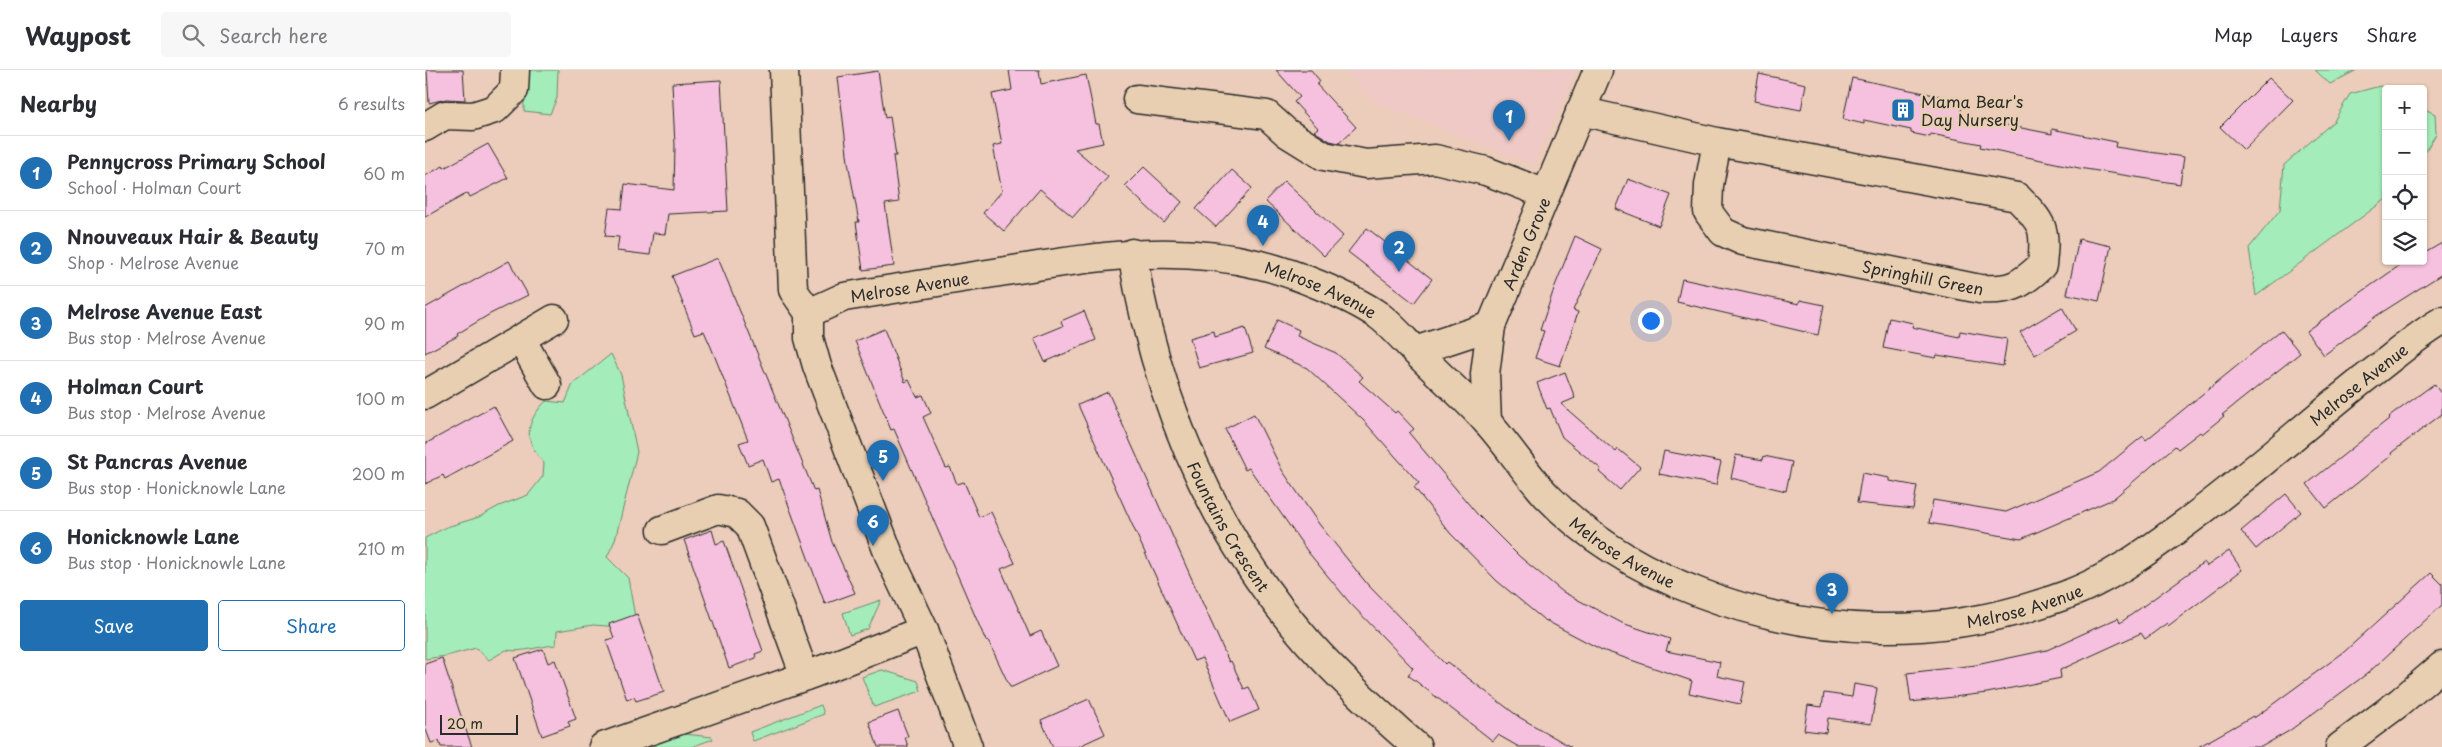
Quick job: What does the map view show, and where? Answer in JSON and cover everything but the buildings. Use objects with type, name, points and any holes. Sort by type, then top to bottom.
[{"type":"street","points":[[425,127],[445,115],[473,116],[495,109],[514,90],[515,70]]},
{"type":"street","points":[[784,70],[793,290],[809,313],[809,338],[817,366],[891,560],[924,630],[968,747]]},
{"type":"street","name":"Arden Grove","points":[[1487,422],[1485,374],[1491,326],[1598,70]]},
{"type":"street","points":[[1137,99],[1267,115],[1287,132],[1324,156],[1366,164],[1435,159],[1486,171],[1546,194]]},
{"type":"street","name":"Springhill Green","points":[[1580,111],[1717,142],[2017,197],[2040,219],[2045,240],[2042,265],[2025,282],[2003,291],[1979,289],[1743,241],[1723,232],[1708,212],[1709,185],[1717,142]]},
{"type":"street","name":"Melrose Avenue","points":[[809,313],[844,297],[1078,259],[1132,253],[1201,254],[1262,265],[1318,285],[1379,316],[1487,422],[1547,496],[1592,534],[1640,567],[1700,594],[1756,610],[1811,621],[1880,628],[1946,624],[2015,613],[2072,593],[2133,562],[2203,511],[2353,388],[2442,321]]},
{"type":"street","name":"Fountains Crescent","points":[[1132,253],[1141,308],[1156,364],[1177,426],[1211,502],[1262,583],[1308,641],[1361,697],[1417,747]]},
{"type":"street","points":[[425,395],[554,319]]},
{"type":"street","points":[[1415,351],[1491,326]]},
{"type":"street","points":[[521,339],[547,385]]},
{"type":"street","points":[[662,530],[718,510],[737,513],[751,526],[805,676]]},
{"type":"street","points":[[603,747],[805,676],[924,630]]},
{"type":"street","points":[[2340,747],[2400,702],[2442,666]]},
{"type":"shaded area","points":[[1344,70],[1577,70],[1533,165],[1372,101]]},
{"type":"green space","points":[[524,70],[558,70],[557,98],[550,114],[524,111]]},
{"type":"green space","points":[[2315,70],[2357,70],[2330,84]]},
{"type":"green space","points":[[2382,87],[2382,202],[2256,296],[2249,248],[2280,210],[2284,165],[2334,121],[2350,94]]},
{"type":"green space","points":[[2427,110],[2435,114],[2436,134],[2427,149]]},
{"type":"green space","points":[[611,354],[621,375],[637,452],[615,540],[607,557],[628,578],[635,617],[621,627],[593,625],[557,631],[556,645],[518,651],[506,650],[489,660],[476,648],[425,659],[425,538],[447,527],[479,517],[499,506],[528,495],[543,476],[544,463],[537,455],[530,440],[530,424],[534,417],[546,401],[565,403],[573,384]]},
{"type":"green space","points":[[881,600],[868,629],[850,635],[843,613]]},
{"type":"green space","points":[[882,670],[918,681],[921,691],[874,707],[862,677]]},
{"type":"green space","points":[[821,705],[824,714],[753,741],[750,732]]},
{"type":"green space","points":[[684,734],[712,737],[713,739],[691,747],[648,747]]},
{"type":"place","name":"Mama Bear's Day Nursery","points":[[1903,110]]},
{"type":"place","name":"Pennycross Primary School","points":[[1509,141]]},
{"type":"place","name":"Holman Court","points":[[1263,246]]},
{"type":"place","name":"Nnouveaux Hair & Beauty","points":[[1399,272]]},
{"type":"place","name":"St Pancras Avenue","points":[[883,481]]},
{"type":"place","name":"Honicknowle Lane","points":[[873,546]]},
{"type":"place","name":"Melrose Avenue East","points":[[1832,614]]}]
